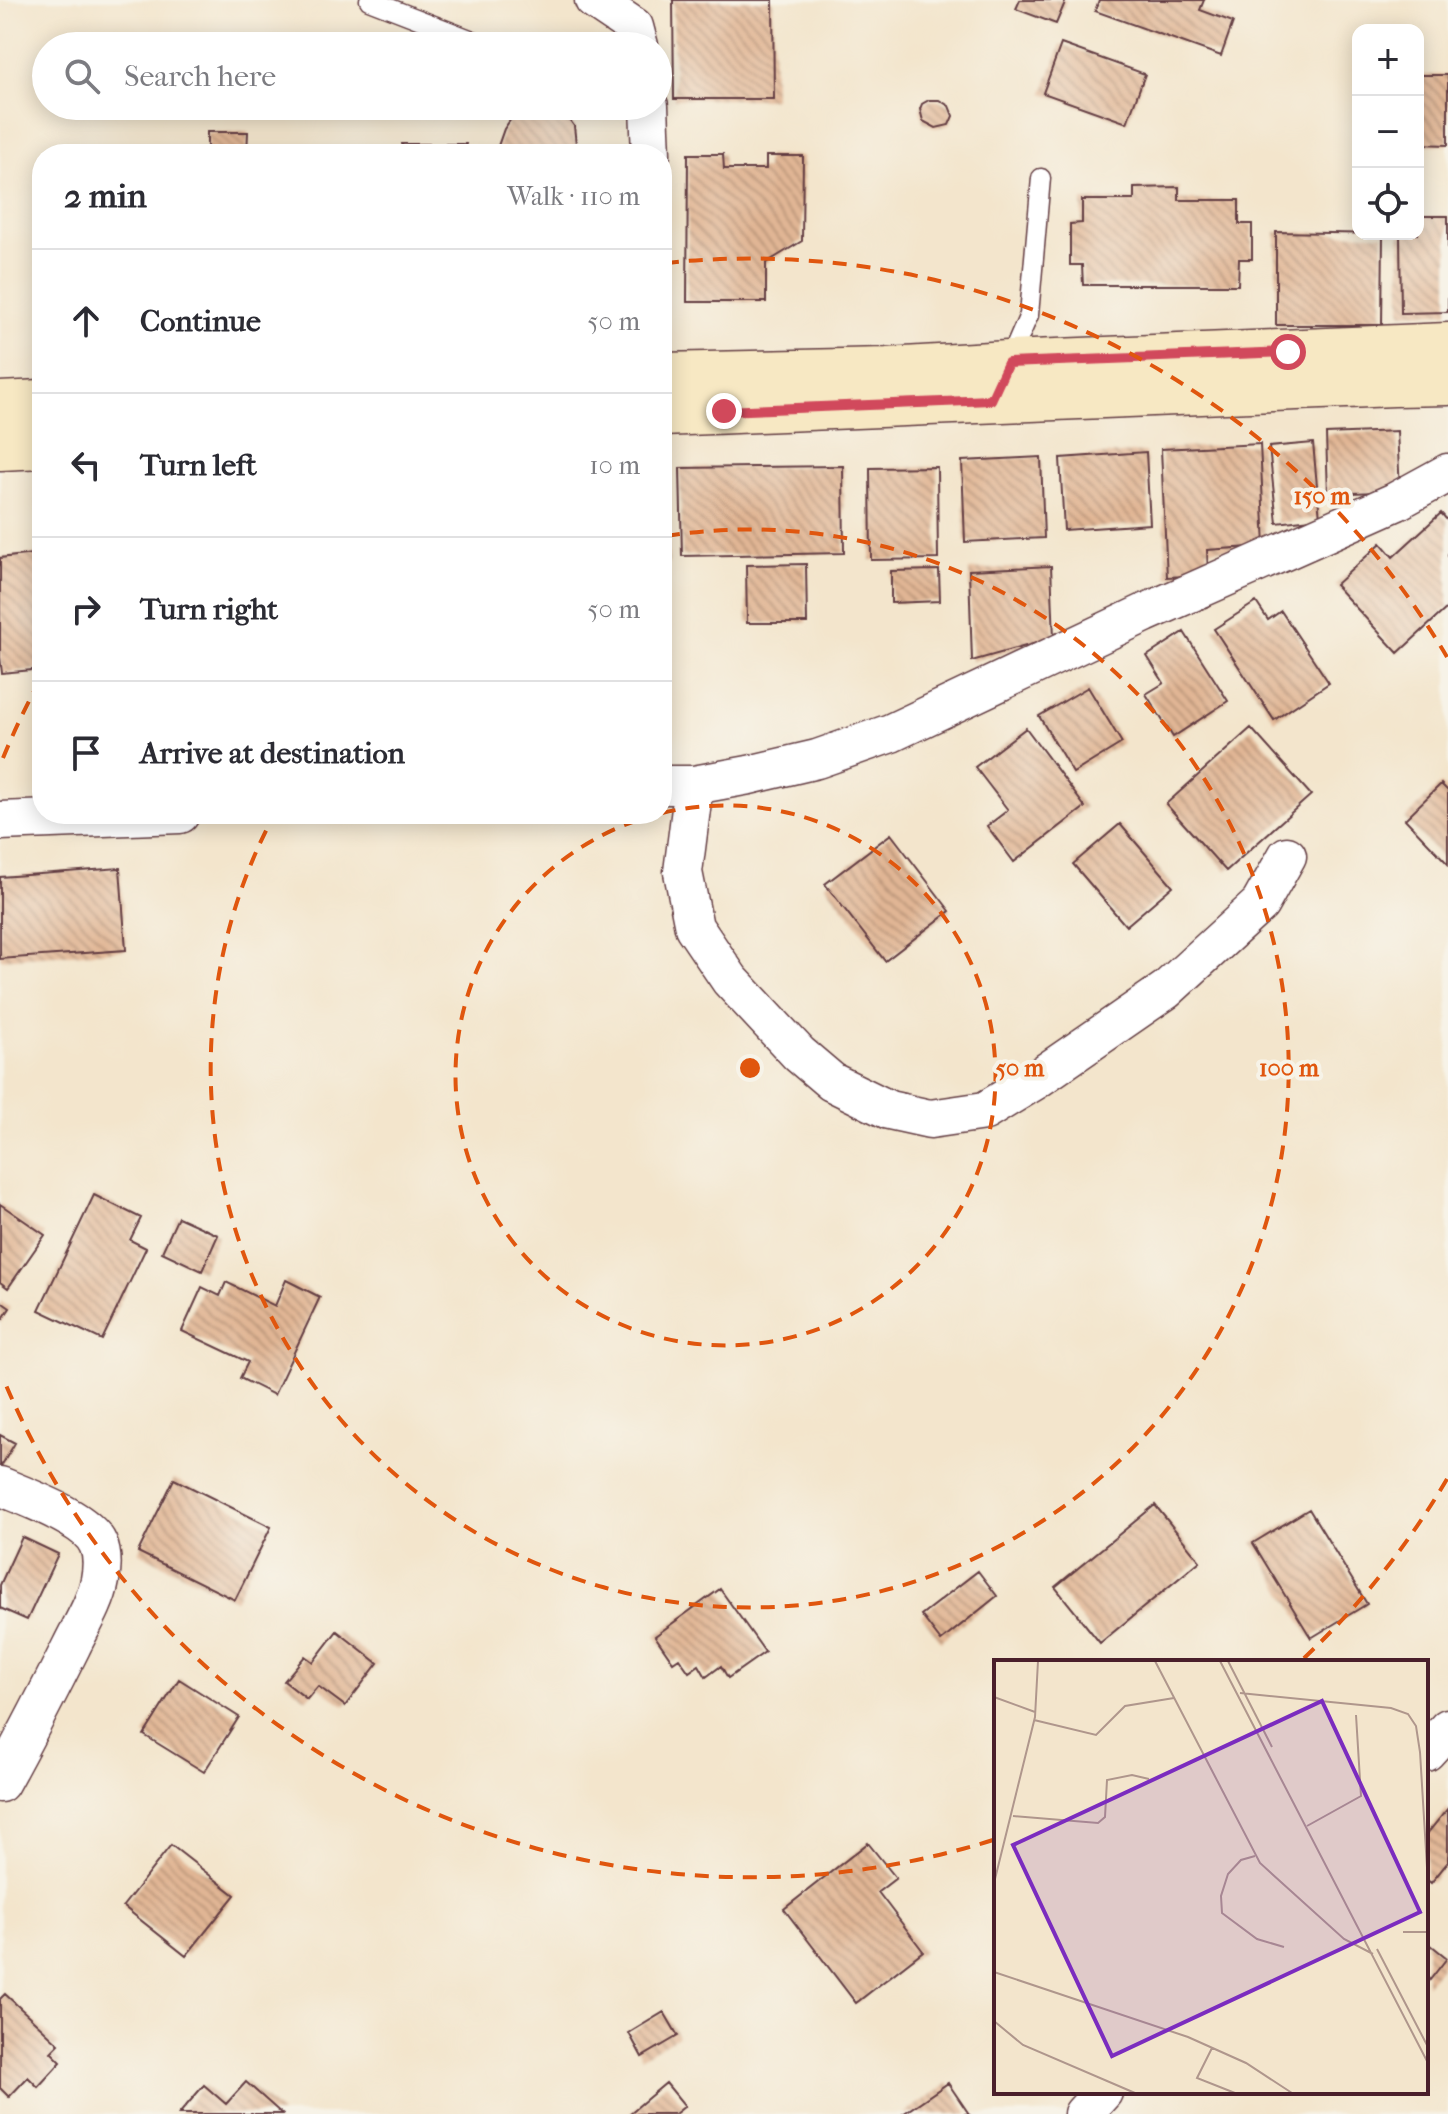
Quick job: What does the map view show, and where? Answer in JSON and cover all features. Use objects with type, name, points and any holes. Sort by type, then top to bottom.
[{"type":"main road","points":[[672,397],[1000,382],[1448,345]]},
{"type":"main road","points":[[1000,382],[1448,383]]},
{"type":"main road","points":[[0,404],[32,402]]},
{"type":"main road","points":[[0,448],[32,446]]},
{"type":"street","points":[[594,0],[634,27],[635,32]]},
{"type":"street","points":[[648,120],[650,144]]},
{"type":"street","points":[[1287,856],[1260,904],[1166,990],[985,1111],[930,1119],[889,1110],[832,1082],[799,1054],[730,980],[694,927],[683,872],[678,785],[749,775],[817,759],[891,733],[1145,613],[1395,502],[1448,473]]},
{"type":"street","points":[[0,821],[32,820]]},
{"type":"street","points":[[0,1486],[63,1513],[97,1542],[102,1557],[100,1582],[88,1613],[39,1713],[0,1783]]},
{"type":"street","points":[[1428,1750],[1448,1728]]},
{"type":"street","points":[[1083,2114],[1101,2094]]},
{"type":"lane","points":[[369,0],[452,32]]},
{"type":"lane","points":[[1000,382],[1029,315],[1041,178]]},
{"type":"building","points":[[673,0],[773,0],[774,99],[674,99]]},
{"type":"building","points":[[1020,0],[1066,0],[1056,24],[1016,9]]},
{"type":"building","points":[[1099,0],[1204,0],[1200,10],[1233,22],[1221,56],[1095,11]]},
{"type":"building","points":[[1061,44],[1145,74],[1127,123],[1043,93]]},
{"type":"building","points":[[1424,75],[1448,75],[1448,145],[1424,144]]},
{"type":"building","points":[[929,100],[939,100],[949,106],[953,116],[949,125],[936,128],[923,121],[920,109]]},
{"type":"building","points":[[510,120],[570,120],[574,126],[576,144],[499,144]]},
{"type":"building","points":[[207,132],[248,132],[247,144],[207,144]]},
{"type":"building","points":[[688,154],[723,154],[724,169],[766,169],[766,156],[803,156],[802,241],[766,263],[766,302],[687,302]]},
{"type":"building","points":[[1179,187],[1179,200],[1239,200],[1239,224],[1252,224],[1252,259],[1239,259],[1238,285],[1083,285],[1082,265],[1070,265],[1070,224],[1082,223],[1082,200],[1134,200],[1134,188]]},
{"type":"building","points":[[1424,216],[1448,216],[1448,312],[1401,313],[1400,240],[1424,240]]},
{"type":"building","points":[[1276,232],[1352,233],[1352,240],[1383,240],[1382,325],[1276,325]]},
{"type":"building","points":[[1397,431],[1400,491],[1328,494],[1326,434]]},
{"type":"building","points":[[1313,443],[1320,518],[1277,523],[1269,447]]},
{"type":"building","points":[[1260,444],[1265,546],[1207,550],[1208,575],[1167,577],[1161,449]]},
{"type":"building","points":[[1146,452],[1150,524],[1064,530],[1060,458]]},
{"type":"building","points":[[1041,457],[1044,538],[965,542],[962,461]]},
{"type":"building","points":[[843,466],[844,553],[682,556],[680,468]]},
{"type":"building","points":[[937,467],[938,559],[871,560],[870,468]]},
{"type":"building","points":[[1441,513],[1448,521],[1448,607],[1398,653],[1335,585],[1381,543],[1393,557]]},
{"type":"building","points":[[32,554],[32,670],[2,673],[0,558]]},
{"type":"building","points":[[806,564],[807,623],[747,623],[746,565]]},
{"type":"building","points":[[1051,566],[1054,638],[972,661],[969,570]]},
{"type":"building","points":[[939,570],[940,601],[891,603],[891,571]]},
{"type":"building","points":[[1256,602],[1268,620],[1281,611],[1329,683],[1274,720],[1214,629]]},
{"type":"building","points":[[1184,632],[1228,701],[1173,737],[1146,694],[1164,683],[1147,656]]},
{"type":"building","points":[[1088,687],[1122,743],[1073,773],[1039,716]]},
{"type":"building","points":[[1026,728],[1085,807],[1014,862],[987,826],[1008,810],[975,767]]},
{"type":"building","points":[[1251,728],[1311,795],[1226,871],[1166,804]]},
{"type":"building","points":[[1441,784],[1448,791],[1448,864],[1405,819]]},
{"type":"building","points":[[1120,824],[1173,886],[1126,926],[1073,864]]},
{"type":"building","points":[[891,834],[950,911],[885,961],[825,884]]},
{"type":"building","points":[[120,868],[126,950],[0,959],[0,877]]},
{"type":"building","points":[[94,1195],[141,1218],[130,1240],[146,1248],[102,1340],[39,1310]]},
{"type":"building","points":[[0,1204],[45,1235],[8,1288],[0,1282]]},
{"type":"building","points":[[178,1217],[218,1235],[202,1271],[162,1252]]},
{"type":"building","points":[[286,1280],[320,1297],[274,1395],[240,1378],[248,1362],[182,1331],[202,1287],[220,1296],[226,1282],[275,1306]]},
{"type":"building","points":[[0,1301],[10,1308],[0,1323]]},
{"type":"building","points":[[0,1435],[15,1443],[0,1468]]},
{"type":"building","points":[[174,1479],[271,1527],[235,1600],[138,1552]]},
{"type":"building","points":[[1155,1505],[1200,1561],[1100,1643],[1055,1587]]},
{"type":"building","points":[[1309,1509],[1367,1604],[1311,1638],[1253,1543]]},
{"type":"building","points":[[22,1537],[58,1554],[27,1620],[0,1608],[0,1585]]},
{"type":"building","points":[[978,1571],[997,1596],[941,1641],[921,1615]]},
{"type":"building","points":[[720,1589],[765,1652],[728,1678],[721,1666],[706,1677],[699,1665],[689,1672],[679,1658],[673,1662],[655,1636]]},
{"type":"building","points":[[337,1631],[378,1663],[345,1706],[318,1686],[307,1699],[284,1681],[305,1656],[313,1662]]},
{"type":"building","points":[[179,1679],[239,1717],[204,1772],[144,1735]]},
{"type":"building","points":[[1448,1808],[1448,1862],[1431,1883],[1428,1881],[1428,1833]]},
{"type":"building","points":[[868,1843],[896,1878],[878,1892],[923,1951],[856,2003],[784,1909]]},
{"type":"building","points":[[171,1845],[235,1895],[186,1956],[123,1906]]},
{"type":"building","points":[[1428,1943],[1447,1958],[1428,1982]]},
{"type":"building","points":[[5,1994],[59,2044],[51,2052],[61,2062],[38,2087],[28,2077],[9,2097],[0,2088],[0,1999]]},
{"type":"building","points":[[664,2012],[678,2036],[642,2057],[629,2033]]},
{"type":"building","points":[[246,2082],[282,2114],[179,2114],[204,2085],[226,2104]]},
{"type":"building","points":[[666,2083],[685,2106],[675,2114],[629,2114]]},
{"type":"building","points":[[948,2083],[969,2114],[903,2114]]},
{"type":"route","points":[[724,411],[991,400],[1008,363],[1288,352]]}]
